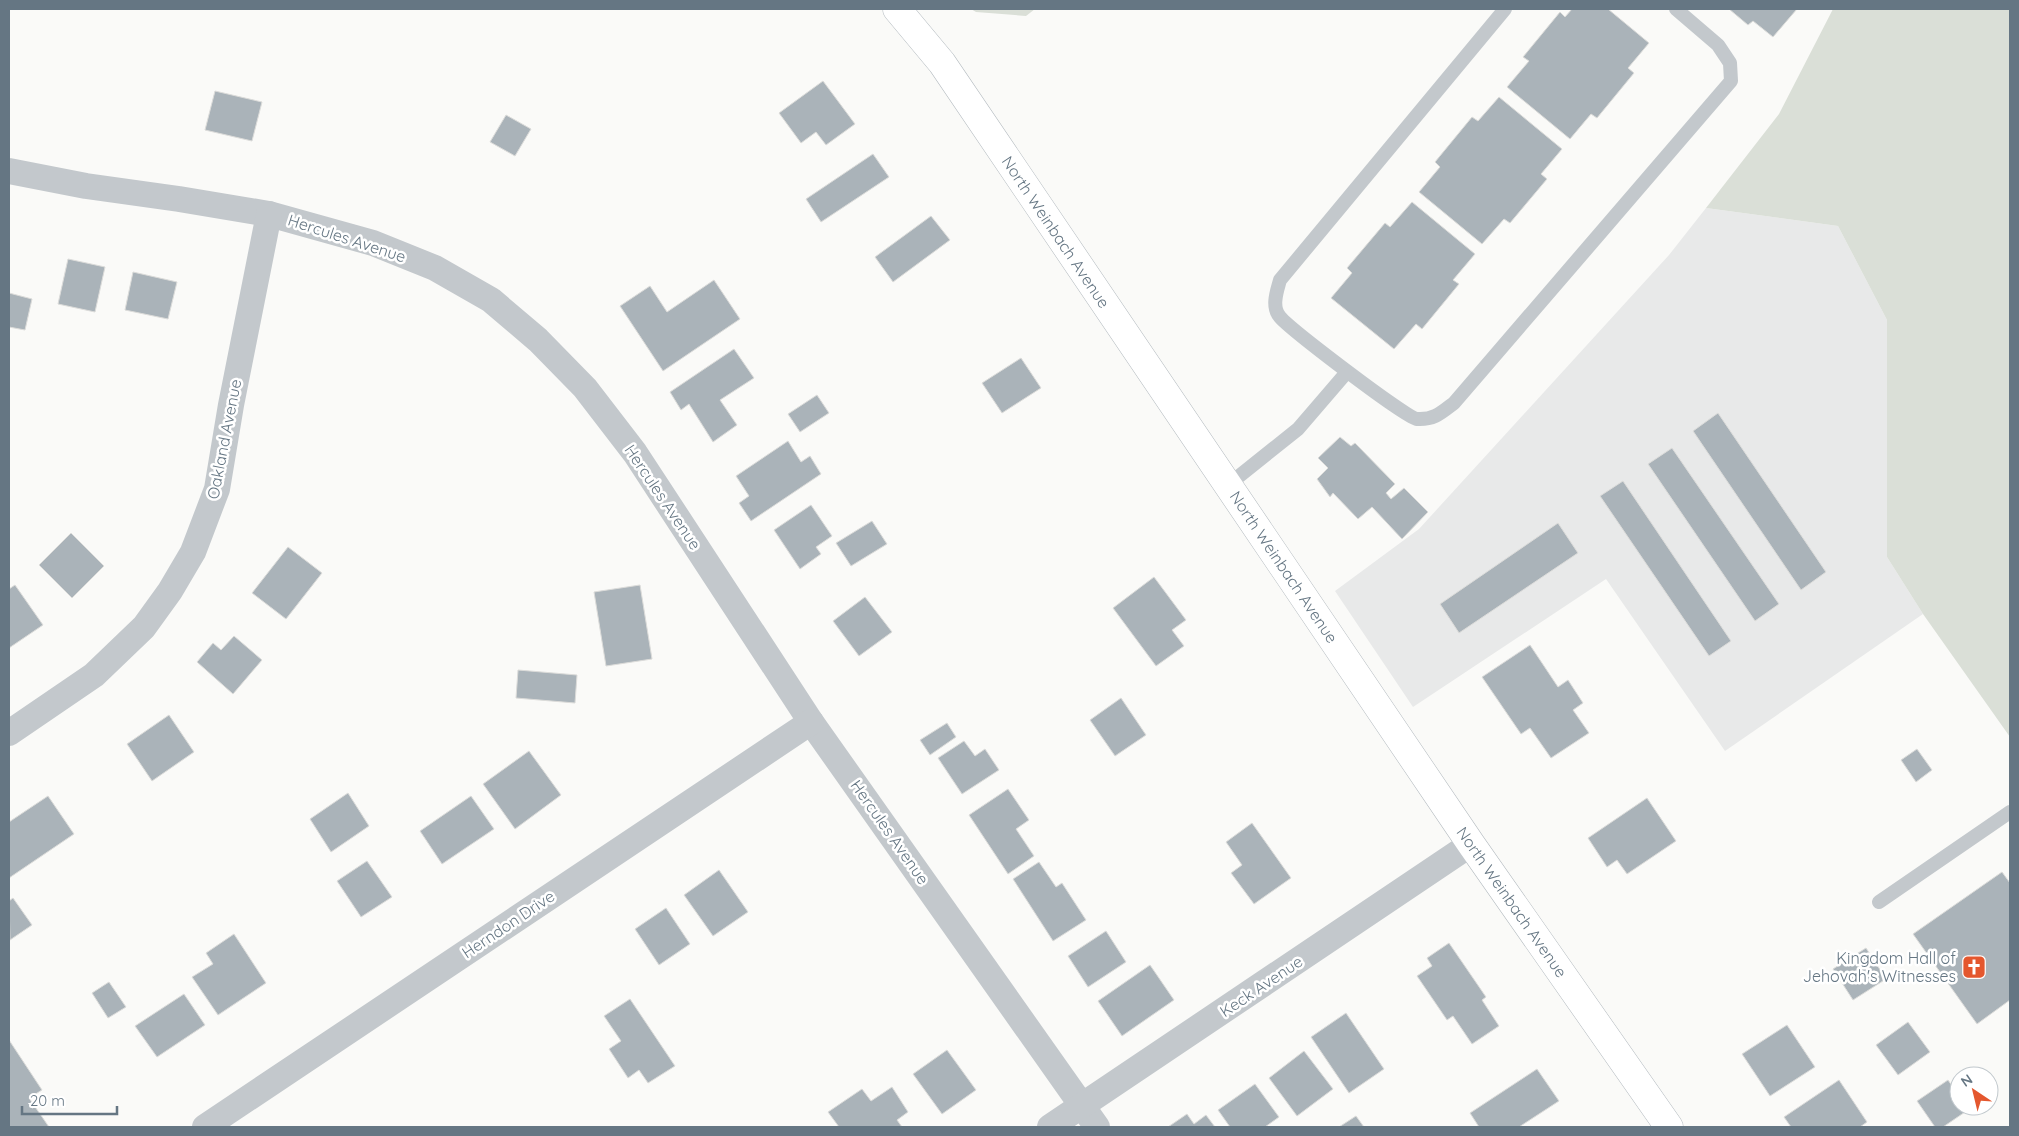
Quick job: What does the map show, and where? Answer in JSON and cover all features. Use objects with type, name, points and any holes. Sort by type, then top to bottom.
[{"type":"main road","name":"North Weinbach Avenue","points":[[897,9],[942,63],[1472,844],[1669,1127]]},
{"type":"street","name":"Hercules Avenue","points":[[9,171],[86,186],[179,198],[269,214],[373,243],[435,268],[490,300],[538,340],[584,388],[635,453],[811,722],[1097,1127]]},
{"type":"street","name":"Oakland Avenue","points":[[9,732],[94,675],[144,627],[170,591],[193,552],[217,488],[231,405],[269,214]]},
{"type":"street","name":"Herndon Drive","points":[[205,1127],[811,722]]},
{"type":"street","name":"Keck Avenue","points":[[1050,1127],[1472,844]]},
{"type":"lane","points":[[1505,9],[1280,280],[1275,300],[1278,316],[1347,372],[1415,419],[1436,417],[1454,403],[1731,81],[1730,63],[1718,45],[1676,9]]},
{"type":"lane","points":[[1228,486],[1298,429],[1347,372]]},
{"type":"lane","points":[[1879,902],[2010,812]]},
{"type":"shaded area","points":[[971,9],[1035,9],[1026,16],[976,12]]},
{"type":"shaded area","points":[[1833,9],[2010,9],[2010,737],[1923,614],[1887,557],[1887,320],[1838,226],[1706,208],[1779,114]]},
{"type":"shaded area","points":[[1706,208],[1838,226],[1887,320],[1887,557],[1923,614],[1725,751],[1606,579],[1413,707],[1335,591],[1419,529],[1669,255]]},
{"type":"building","points":[[1572,9],[1608,9],[1649,43],[1628,68],[1634,73],[1597,118],[1591,114],[1570,139],[1507,87],[1529,61],[1523,57],[1560,12],[1565,17]]},
{"type":"building","points":[[1729,9],[1797,9],[1773,37],[1753,21],[1748,25]]},
{"type":"building","points":[[823,81],[855,124],[826,145],[816,132],[801,143],[779,113]]},
{"type":"building","points":[[215,91],[262,102],[252,141],[205,130]]},
{"type":"building","points":[[1499,97],[1562,149],[1541,174],[1547,179],[1510,223],[1504,219],[1482,244],[1419,192],[1440,167],[1435,162],[1472,117],[1478,121]]},
{"type":"building","points":[[506,115],[531,129],[515,156],[490,142]]},
{"type":"building","points":[[873,154],[889,177],[821,222],[806,199]]},
{"type":"building","points":[[1412,202],[1475,254],[1453,280],[1459,284],[1422,329],[1416,324],[1394,349],[1331,298],[1352,273],[1347,268],[1385,223],[1390,227]]},
{"type":"building","points":[[931,216],[950,240],[893,282],[875,257]]},
{"type":"building","points":[[68,259],[105,267],[95,312],[58,304]]},
{"type":"building","points":[[133,272],[177,282],[168,319],[125,310]]},
{"type":"building","points":[[714,280],[740,319],[663,371],[620,306],[650,286],[667,312]]},
{"type":"building","points":[[9,293],[32,299],[25,330],[9,327]]},
{"type":"building","points":[[734,349],[754,378],[720,400],[737,425],[713,442],[689,404],[681,410],[670,392]]},
{"type":"building","points":[[1021,358],[1041,388],[1002,413],[982,383]]},
{"type":"building","points":[[817,395],[829,413],[800,432],[788,414]]},
{"type":"building","points":[[1718,413],[1826,572],[1801,590],[1693,431]]},
{"type":"building","points":[[1340,437],[1351,446],[1355,443],[1395,484],[1386,493],[1391,499],[1404,488],[1428,512],[1402,539],[1372,507],[1358,519],[1333,493],[1330,497],[1317,479],[1328,468],[1318,458]]},
{"type":"building","points":[[788,441],[801,462],[810,456],[821,474],[751,521],[739,503],[749,496],[736,476]]},
{"type":"building","points":[[1672,448],[1779,604],[1755,621],[1648,464]]},
{"type":"building","points":[[1623,481],[1731,641],[1709,656],[1600,496]]},
{"type":"building","points":[[811,505],[832,536],[816,547],[821,554],[800,569],[774,530]]},
{"type":"building","points":[[872,521],[887,544],[851,566],[836,543]]},
{"type":"building","points":[[1558,523],[1578,553],[1459,633],[1440,604]]},
{"type":"building","points":[[71,533],[104,566],[72,598],[39,565]]},
{"type":"building","points":[[288,547],[322,573],[286,619],[252,593]]},
{"type":"building","points":[[1154,577],[1186,620],[1172,630],[1184,646],[1156,666],[1113,608]]},
{"type":"building","points":[[15,585],[43,625],[9,648],[9,589]]},
{"type":"building","points":[[640,585],[652,659],[606,666],[594,592]]},
{"type":"building","points":[[865,597],[892,632],[859,656],[833,621]]},
{"type":"building","points":[[234,636],[262,660],[233,694],[197,662],[213,643],[221,650]]},
{"type":"building","points":[[1530,645],[1558,687],[1568,680],[1583,703],[1573,710],[1589,733],[1551,758],[1530,728],[1521,734],[1482,677]]},
{"type":"building","points":[[518,670],[577,675],[575,703],[516,698]]},
{"type":"building","points":[[1121,698],[1146,735],[1115,756],[1090,720]]},
{"type":"building","points":[[169,715],[194,752],[152,781],[127,744]]},
{"type":"building","points":[[947,723],[956,737],[930,755],[920,740]]},
{"type":"building","points":[[964,741],[975,756],[985,749],[999,770],[962,794],[938,758]]},
{"type":"building","points":[[1917,749],[1932,770],[1916,782],[1901,760]]},
{"type":"building","points":[[529,751],[561,795],[515,829],[483,784]]},
{"type":"building","points":[[1008,789],[1029,820],[1016,829],[1034,856],[1008,874],[969,815]]},
{"type":"building","points":[[348,793],[369,826],[331,852],[310,819]]},
{"type":"building","points":[[48,796],[74,834],[9,878],[9,822]]},
{"type":"building","points":[[471,796],[494,829],[442,864],[420,831]]},
{"type":"building","points":[[1647,798],[1676,841],[1627,874],[1617,860],[1607,867],[1588,838]]},
{"type":"building","points":[[1252,823],[1291,878],[1254,904],[1231,873],[1242,865],[1226,842]]},
{"type":"building","points":[[367,861],[392,897],[361,917],[337,881]]},
{"type":"building","points":[[1039,862],[1056,887],[1062,883],[1086,920],[1053,941],[1013,879]]},
{"type":"building","points":[[719,870],[748,912],[713,936],[684,895]]},
{"type":"building","name":"Kingdom Hall of Jehovah's Witnesses","points":[[2002,872],[2010,883],[2010,1000],[1977,1024],[1913,934]]},
{"type":"building","points":[[13,898],[32,925],[10,940],[9,901]]},
{"type":"building","points":[[666,908],[690,944],[659,965],[635,929]]},
{"type":"building","points":[[1106,931],[1126,962],[1088,987],[1068,956]]},
{"type":"building","points":[[234,934],[266,983],[218,1015],[192,977],[213,964],[206,953]]},
{"type":"building","points":[[1449,943],[1486,997],[1482,1000],[1499,1026],[1472,1044],[1453,1016],[1447,1020],[1417,976],[1432,966],[1427,958]]},
{"type":"building","points":[[1866,948],[1886,979],[1853,1000],[1833,969]]},
{"type":"building","points":[[1150,965],[1174,1000],[1122,1036],[1098,1001]]},
{"type":"building","points":[[109,982],[126,1007],[108,1018],[92,993]]},
{"type":"building","points":[[184,994],[205,1025],[157,1057],[135,1026]]},
{"type":"building","points":[[630,999],[675,1066],[648,1083],[639,1070],[628,1078],[609,1049],[621,1041],[604,1016]]},
{"type":"building","points":[[1346,1013],[1384,1069],[1349,1093],[1311,1037]]},
{"type":"building","points":[[1908,1022],[1930,1052],[1898,1075],[1876,1045]]},
{"type":"building","points":[[1787,1025],[1815,1067],[1770,1096],[1742,1054]]},
{"type":"building","points":[[9,1040],[42,1090],[29,1098],[49,1127],[9,1127]]},
{"type":"building","points":[[947,1050],[976,1090],[942,1114],[913,1074]]},
{"type":"building","points":[[1304,1051],[1333,1089],[1297,1116],[1269,1078]]},
{"type":"building","points":[[1537,1069],[1559,1101],[1519,1127],[1479,1127],[1470,1113]]},
{"type":"building","points":[[1839,1080],[1867,1122],[1860,1127],[1791,1127],[1784,1117]]},
{"type":"building","points":[[1948,1080],[1949,1116],[1959,1116],[1943,1127],[1935,1127],[1917,1101]]},
{"type":"building","points":[[1255,1084],[1279,1117],[1265,1127],[1230,1127],[1218,1110]]},
{"type":"building","points":[[892,1087],[908,1112],[897,1120],[902,1127],[839,1127],[828,1112],[862,1089],[871,1101]]},
{"type":"building","points":[[1187,1114],[1194,1124],[1206,1115],[1215,1127],[1168,1127]]},
{"type":"building","points":[[1356,1116],[1364,1127],[1339,1127]]},
{"type":"place","name":"Kingdom Hall of Jehovah's Witnesses","points":[[1974,967]]}]
